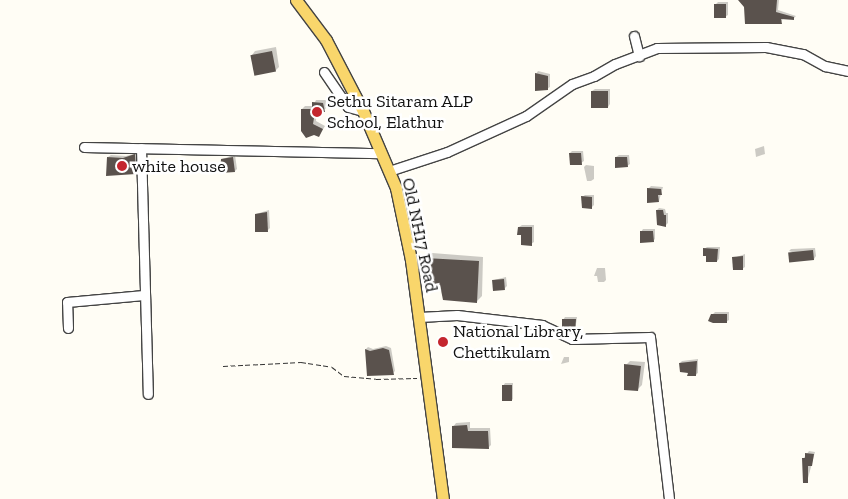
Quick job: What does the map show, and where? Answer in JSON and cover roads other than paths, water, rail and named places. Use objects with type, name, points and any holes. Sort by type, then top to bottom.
[{"type":"main road","name":"Old NH17 Road","points":[[296,0],[326,40],[363,111],[396,188],[419,317],[442,499]]},
{"type":"street","points":[[634,36],[639,56]]},
{"type":"street","points":[[389,171],[447,152],[526,116],[572,84],[594,76],[615,64],[657,48],[766,47],[803,54],[825,66],[848,71]]},
{"type":"street","points":[[324,72],[348,107],[363,111]]},
{"type":"street","points":[[84,147],[381,153]]},
{"type":"street","points":[[141,148],[148,394]]},
{"type":"street","points":[[68,328],[68,302],[144,295]]},
{"type":"street","points":[[419,317],[457,316],[542,325],[572,339],[650,338],[669,499]]},
{"type":"place","name":"Sethu Sitaram ALP School, Elathur","points":[[317,112]]},
{"type":"place","name":"white house","points":[[122,166]]},
{"type":"place","name":"National Library, Chettikulam","points":[[443,342]]}]
